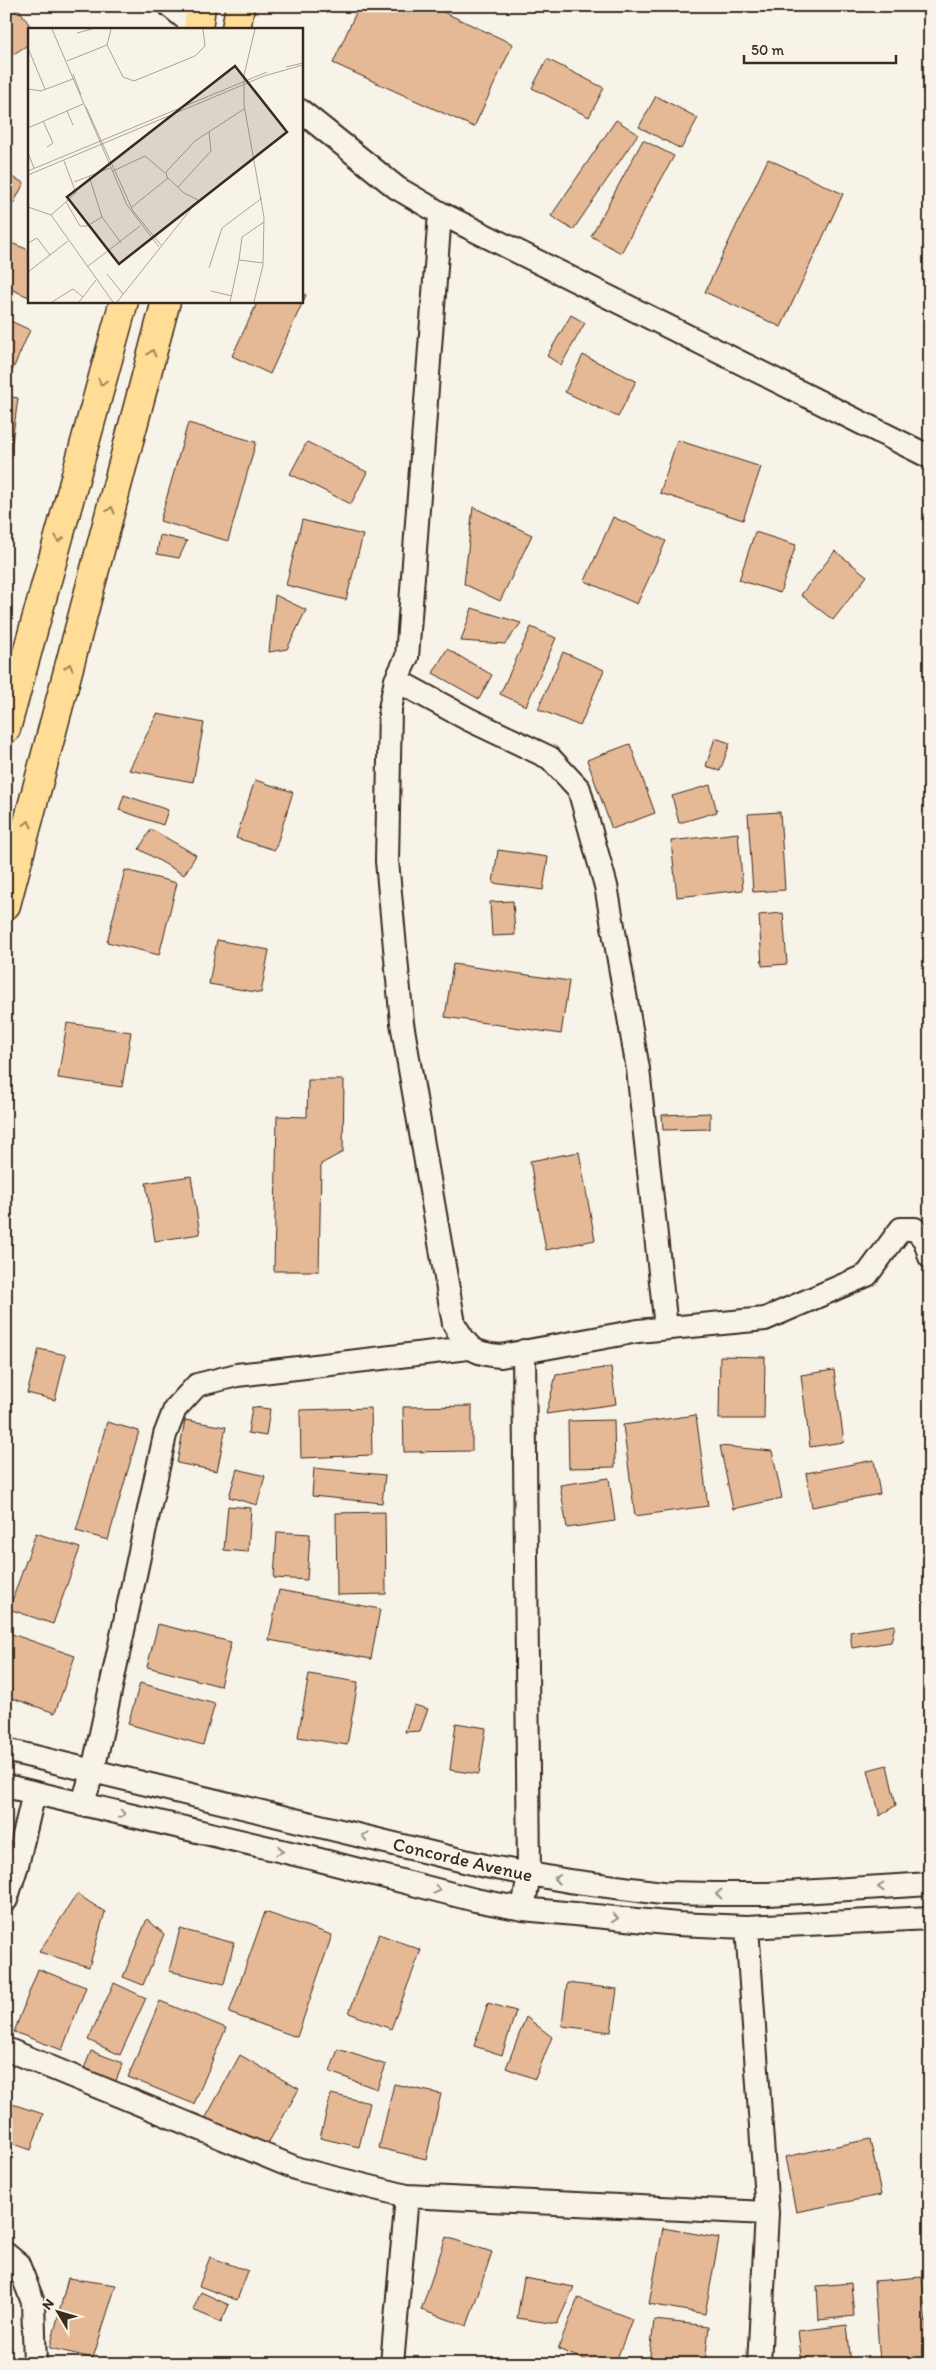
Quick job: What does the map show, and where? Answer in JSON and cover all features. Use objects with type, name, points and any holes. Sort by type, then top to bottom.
[{"type":"main road","points":[[198,28],[202,6]]},
{"type":"main road","points":[[236,28],[240,6]]},
{"type":"main road","points":[[6,729],[124,302]]},
{"type":"main road","points":[[6,905],[166,302]]},
{"type":"street","points":[[170,6],[197,28]]},
{"type":"street","points":[[302,112],[397,188],[440,213],[930,457]]},
{"type":"street","points":[[440,213],[407,657],[396,680],[390,709],[388,861],[402,1023],[454,1324],[468,1348],[482,1355],[501,1356],[666,1328],[765,1320],[867,1275],[901,1229],[915,1229],[925,1240],[930,1257]]},
{"type":"street","points":[[396,680],[468,719],[550,758],[579,789],[606,886],[638,1069],[666,1328]]},
{"type":"street","points":[[82,1805],[93,1771],[165,1434],[175,1409],[196,1385],[237,1375],[468,1348]]},
{"type":"street","points":[[523,1909],[529,1874],[524,1352]]},
{"type":"street","name":"Concorde Avenue","points":[[6,1750],[485,1866],[529,1874],[662,1893],[768,1894],[930,1884]]},
{"type":"street","name":"Concorde Avenue","points":[[6,1786],[316,1859],[475,1900],[523,1909],[677,1924],[747,1927],[930,1918]]},
{"type":"street","points":[[6,1900],[17,1865],[34,1793]]},
{"type":"street","points":[[747,1927],[767,2213],[759,2364]]},
{"type":"street","points":[[6,2049],[298,2169],[407,2196],[767,2213]]},
{"type":"street","points":[[392,2364],[407,2196]]},
{"type":"street","points":[[6,2254],[18,2264],[33,2302],[35,2364]]},
{"type":"building","points":[[6,6],[17,6],[31,28],[28,28],[28,45],[6,59]]},
{"type":"building","points":[[359,6],[430,6],[513,44],[474,127],[333,63]]},
{"type":"building","points":[[547,59],[604,88],[589,117],[532,88]]},
{"type":"building","points":[[656,96],[698,118],[681,149],[639,127]]},
{"type":"building","points":[[616,120],[638,134],[573,230],[551,216]]},
{"type":"building","points":[[643,140],[674,156],[621,253],[591,236]]},
{"type":"building","points":[[768,159],[843,194],[781,327],[705,292]]},
{"type":"building","points":[[6,174],[24,183],[6,218]]},
{"type":"building","points":[[6,241],[28,250],[28,297],[6,287]]},
{"type":"building","points":[[302,294],[306,295],[270,374],[232,356],[258,302],[302,302]]},
{"type":"building","points":[[571,315],[585,323],[561,365],[547,356]]},
{"type":"building","points":[[6,319],[30,330],[6,385]]},
{"type":"building","points":[[583,355],[636,381],[618,417],[565,392]]},
{"type":"building","points":[[6,396],[18,398],[12,442],[6,441]]},
{"type":"building","points":[[188,423],[256,442],[228,541],[160,521]]},
{"type":"building","points":[[677,440],[761,467],[743,520],[660,493]]},
{"type":"building","points":[[307,442],[367,472],[351,504],[290,474]]},
{"type":"building","points":[[473,507],[532,535],[500,601],[464,584]]},
{"type":"building","points":[[613,517],[666,541],[637,604],[585,581]]},
{"type":"building","points":[[302,520],[363,535],[346,600],[286,585]]},
{"type":"building","points":[[755,532],[796,545],[780,593],[739,580]]},
{"type":"building","points":[[160,535],[187,541],[179,558],[157,554]]},
{"type":"building","points":[[835,551],[867,576],[833,620],[801,595]]},
{"type":"building","points":[[275,595],[306,610],[287,649],[269,652]]},
{"type":"building","points":[[472,608],[521,623],[505,644],[461,641]]},
{"type":"building","points":[[531,627],[556,638],[526,706],[500,694]]},
{"type":"building","points":[[447,649],[492,675],[479,699],[433,673]]},
{"type":"building","points":[[563,652],[604,670],[580,726],[538,709]]},
{"type":"building","points":[[157,714],[204,723],[193,782],[129,770]]},
{"type":"building","points":[[715,738],[730,743],[720,771],[706,766]]},
{"type":"building","points":[[630,744],[655,813],[612,829],[587,760]]},
{"type":"building","points":[[255,780],[293,792],[275,850],[236,838]]},
{"type":"building","points":[[710,785],[717,812],[679,823],[672,796]]},
{"type":"building","points":[[124,795],[168,810],[163,825],[119,810]]},
{"type":"building","points":[[780,812],[785,890],[753,892],[748,814]]},
{"type":"building","points":[[151,829],[196,855],[184,875],[139,849]]},
{"type":"building","points":[[738,833],[743,890],[677,897],[671,841]]},
{"type":"building","points":[[498,850],[548,857],[543,890],[493,883]]},
{"type":"building","points":[[125,870],[177,883],[159,955],[107,942]]},
{"type":"building","points":[[513,901],[515,935],[492,936],[490,902]]},
{"type":"building","points":[[783,913],[787,964],[762,966],[759,915]]},
{"type":"building","points":[[217,940],[269,950],[261,993],[209,984]]},
{"type":"building","points":[[453,964],[569,981],[561,1034],[445,1017]]},
{"type":"building","points":[[67,1023],[131,1032],[122,1087],[58,1078]]},
{"type":"building","points":[[308,1080],[344,1080],[343,1152],[321,1164],[319,1271],[274,1271],[277,1116],[307,1117]]},
{"type":"building","points":[[710,1113],[710,1129],[663,1130],[662,1115]]},
{"type":"building","points":[[579,1152],[595,1240],[546,1250],[530,1161]]},
{"type":"building","points":[[191,1176],[200,1234],[155,1241],[146,1183]]},
{"type":"building","points":[[39,1349],[66,1355],[55,1400],[27,1393]]},
{"type":"building","points":[[720,1356],[765,1357],[764,1419],[719,1419]]},
{"type":"building","points":[[611,1367],[616,1404],[546,1414],[556,1375]]},
{"type":"building","points":[[834,1370],[844,1442],[810,1447],[801,1375]]},
{"type":"building","points":[[472,1406],[472,1451],[404,1452],[403,1407]]},
{"type":"building","points":[[252,1407],[270,1409],[266,1436],[248,1433]]},
{"type":"building","points":[[371,1408],[372,1455],[301,1458],[300,1410]]},
{"type":"building","points":[[696,1415],[708,1506],[635,1516],[623,1425]]},
{"type":"building","points":[[185,1420],[226,1427],[217,1471],[177,1463]]},
{"type":"building","points":[[614,1420],[615,1467],[569,1468],[568,1421]]},
{"type":"building","points":[[107,1422],[139,1431],[108,1540],[76,1531]]},
{"type":"building","points":[[720,1446],[772,1451],[782,1498],[733,1509]]},
{"type":"building","points":[[874,1460],[880,1494],[812,1507],[806,1473]]},
{"type":"building","points":[[314,1468],[385,1475],[382,1503],[312,1496]]},
{"type":"building","points":[[237,1469],[265,1476],[257,1505],[229,1497]]},
{"type":"building","points":[[609,1478],[615,1521],[567,1528],[560,1485]]},
{"type":"building","points":[[228,1506],[251,1508],[248,1552],[224,1550]]},
{"type":"building","points":[[385,1512],[386,1594],[337,1595],[336,1513]]},
{"type":"building","points":[[277,1532],[310,1534],[307,1580],[274,1578]]},
{"type":"building","points":[[36,1533],[80,1548],[53,1624],[9,1609]]},
{"type":"building","points":[[279,1590],[380,1609],[371,1659],[269,1640]]},
{"type":"building","points":[[158,1624],[231,1642],[220,1686],[147,1667]]},
{"type":"building","points":[[895,1625],[891,1642],[852,1648],[850,1632]]},
{"type":"building","points":[[6,1632],[75,1656],[55,1713],[6,1696]]},
{"type":"building","points":[[309,1674],[358,1682],[347,1745],[298,1737]]},
{"type":"building","points":[[140,1683],[215,1704],[203,1745],[128,1724]]},
{"type":"building","points":[[414,1705],[428,1709],[420,1731],[405,1732]]},
{"type":"building","points":[[456,1723],[486,1728],[479,1774],[450,1770]]},
{"type":"building","points":[[887,1765],[896,1805],[880,1816],[868,1770]]},
{"type":"building","points":[[77,1894],[105,1912],[89,1967],[39,1952]]},
{"type":"building","points":[[265,1912],[332,1935],[297,2037],[229,2013]]},
{"type":"building","points":[[147,1919],[164,1934],[143,1985],[123,1977]]},
{"type":"building","points":[[180,1929],[234,1943],[224,1984],[169,1971]]},
{"type":"building","points":[[379,1934],[421,1950],[391,2029],[349,2013]]},
{"type":"building","points":[[38,1969],[86,1987],[62,2050],[14,2032]]},
{"type":"building","points":[[114,1983],[146,1998],[120,2055],[88,2040]]},
{"type":"building","points":[[567,1983],[617,1989],[611,2032],[562,2026]]},
{"type":"building","points":[[160,2001],[226,2028],[194,2104],[128,2077]]},
{"type":"building","points":[[488,2003],[516,2011],[502,2055],[474,2046]]},
{"type":"building","points":[[526,2017],[552,2037],[535,2079],[506,2068]]},
{"type":"building","points":[[338,2049],[386,2065],[377,2089],[330,2072]]},
{"type":"building","points":[[91,2051],[123,2063],[115,2083],[83,2071]]},
{"type":"building","points":[[240,2055],[299,2089],[263,2152],[205,2119]]},
{"type":"building","points":[[394,2084],[441,2094],[426,2159],[379,2148]]},
{"type":"building","points":[[331,2094],[370,2103],[359,2147],[320,2138]]},
{"type":"building","points":[[6,2102],[43,2114],[31,2150],[6,2141]]},
{"type":"building","points":[[870,2139],[881,2195],[796,2212],[785,2157]]},
{"type":"building","points":[[663,2228],[719,2238],[705,2314],[649,2304]]},
{"type":"building","points":[[446,2237],[492,2252],[467,2326],[421,2310]]},
{"type":"building","points":[[210,2257],[248,2271],[237,2300],[199,2286]]},
{"type":"building","points":[[922,2277],[929,2364],[880,2364],[874,2281]]},
{"type":"building","points":[[68,2278],[116,2285],[93,2358],[50,2348]]},
{"type":"building","points":[[524,2278],[574,2287],[557,2324],[517,2318]]},
{"type":"building","points":[[851,2283],[854,2316],[819,2320],[817,2286]]},
{"type":"building","points":[[201,2292],[229,2305],[221,2322],[193,2310]]},
{"type":"building","points":[[578,2298],[632,2319],[615,2364],[595,2364],[558,2349]]},
{"type":"building","points":[[654,2320],[709,2326],[705,2364],[649,2364]]},
{"type":"building","points":[[847,2325],[851,2364],[802,2364],[798,2331]]}]
